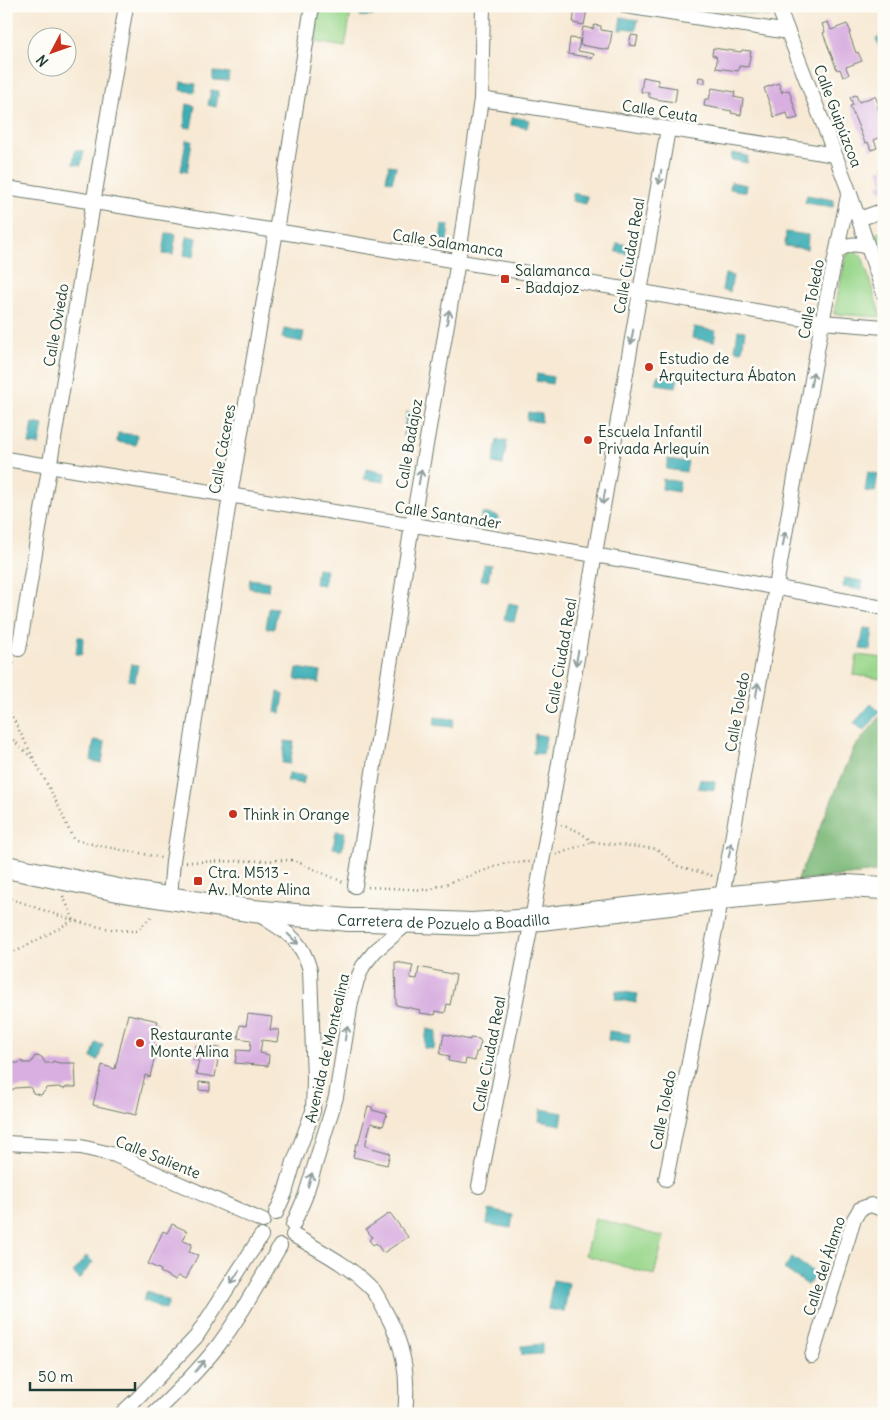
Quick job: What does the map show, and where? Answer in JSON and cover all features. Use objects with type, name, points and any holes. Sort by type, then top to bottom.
[{"type":"main road","name":"Carretera de Pozuelo a Boadilla","points":[[6,867],[123,891],[253,911],[349,920],[408,923],[472,924],[532,920],[723,889],[846,886],[884,888]]},
{"type":"street","name":"Calle Oviedo","points":[[19,649],[126,6]]},
{"type":"street","name":"Calle Cáceres","points":[[170,898],[173,861],[230,495],[276,230],[312,6]]},
{"type":"street","name":"Calle Badajoz","points":[[355,886],[412,525],[458,261],[480,100],[483,6]]},
{"type":"street","points":[[626,6],[788,32]]},
{"type":"street","name":"Calle Guipúzcoa","points":[[778,6],[860,220],[884,294]]},
{"type":"street","name":"Calle Ceuta","points":[[480,100],[835,155]]},
{"type":"street","name":"Calle Ciudad Real","points":[[479,1186],[532,920],[668,129]]},
{"type":"street","name":"Calle Salamanca","points":[[6,188],[276,230],[822,322],[884,327]]},
{"type":"street","name":"Calle Toledo","points":[[666,1179],[723,889],[822,322],[849,191]]},
{"type":"street","points":[[860,220],[884,210]]},
{"type":"street","name":"Calle Toledo","points":[[837,251],[855,243],[869,248]]},
{"type":"street","name":"Calle Santander","points":[[6,459],[412,525],[775,587],[884,608]]},
{"type":"street","name":"Avenida de Montealina","points":[[253,911],[290,934],[306,955],[310,970],[314,1079],[313,1111],[294,1162],[286,1193],[276,1213]]},
{"type":"street","name":"Avenida de Montealina","points":[[293,1230],[336,1097],[351,1002],[357,980],[363,966],[376,951],[408,923]]},
{"type":"street","name":"Calle Saliente","points":[[6,1143],[81,1147],[115,1155],[262,1221]]},
{"type":"street","name":"Calle del Álamo","points":[[812,1356],[854,1219],[860,1209],[871,1205],[884,1210]]},
{"type":"street","points":[[280,1246],[272,1246],[262,1236],[260,1228],[262,1221],[268,1215],[284,1214],[289,1219],[293,1230],[349,1269],[375,1292],[395,1329],[404,1357],[408,1389],[406,1414]]},
{"type":"street","points":[[154,1414],[184,1385],[217,1347],[280,1246],[290,1240],[293,1230]]},
{"type":"street","points":[[121,1414],[196,1337],[262,1236]]},
{"type":"path","points":[[6,682],[19,649]]},
{"type":"path","points":[[6,688],[8,709],[73,839],[173,861]]},
{"type":"path","points":[[6,733],[36,762]]},
{"type":"path","points":[[550,817],[559,825],[578,830],[592,842]]},
{"type":"path","points":[[542,862],[592,842],[657,849],[678,866],[723,889]]},
{"type":"path","points":[[6,897],[74,920],[118,931],[137,931]]},
{"type":"path","points":[[6,957],[74,920]]},
{"type":"green space","points":[[320,6],[352,6],[345,47],[315,42]]},
{"type":"green space","points":[[696,6],[766,6],[770,17]]},
{"type":"green space","points":[[884,231],[884,260],[875,234]]},
{"type":"green space","points":[[848,252],[858,253],[863,259],[881,317],[834,314],[845,260]]},
{"type":"green space","points":[[857,655],[884,658],[884,679],[854,675]]},
{"type":"green space","points":[[884,712],[884,871],[797,881],[854,748]]},
{"type":"green space","points":[[595,1218],[664,1237],[654,1275],[585,1255]]},
{"type":"water","points":[[360,6],[373,6],[373,16],[360,16]]},
{"type":"water","points":[[621,17],[638,20],[636,30],[625,28],[619,30]]},
{"type":"water","points":[[884,35],[884,59],[876,38]]},
{"type":"water","points":[[213,72],[229,73],[228,81],[213,80]]},
{"type":"water","points":[[181,82],[196,84],[195,92],[180,90]]},
{"type":"water","points":[[211,90],[219,91],[216,107],[208,105]]},
{"type":"water","points":[[187,104],[195,106],[191,128],[184,127]]},
{"type":"water","points":[[512,117],[529,120],[527,128],[511,125]]},
{"type":"water","points":[[186,140],[192,141],[187,172],[181,171]]},
{"type":"water","points":[[75,150],[84,151],[81,165],[73,164]]},
{"type":"water","points":[[732,153],[748,156],[747,163],[731,160]]},
{"type":"water","points":[[389,165],[396,166],[392,182],[386,180]]},
{"type":"water","points":[[731,182],[747,185],[746,192],[730,189]]},
{"type":"water","points":[[573,193],[587,196],[586,204],[572,201]]},
{"type":"water","points":[[807,195],[834,200],[833,207],[805,203]]},
{"type":"water","points":[[442,224],[449,225],[447,241],[440,240]]},
{"type":"water","points":[[786,232],[808,235],[807,249],[785,246]]},
{"type":"water","points":[[166,233],[176,234],[173,255],[163,254]]},
{"type":"water","points":[[187,236],[197,238],[194,257],[184,255]]},
{"type":"water","points":[[617,243],[634,246],[633,255],[616,252]]},
{"type":"water","points":[[725,274],[733,276],[730,292],[722,290]]},
{"type":"water","points":[[694,327],[716,331],[714,342],[692,338]]},
{"type":"water","points":[[284,329],[304,332],[302,342],[282,338]]},
{"type":"water","points":[[738,330],[745,331],[742,351],[735,350]]},
{"type":"water","points":[[537,374],[553,377],[552,384],[536,381]]},
{"type":"water","points":[[658,375],[678,378],[676,387],[656,384]]},
{"type":"water","points":[[407,412],[417,414],[413,438],[403,436]]},
{"type":"water","points":[[528,412],[542,414],[541,422],[527,420]]},
{"type":"water","points":[[33,423],[43,425],[39,445],[29,444]]},
{"type":"water","points":[[118,433],[137,435],[136,445],[117,442]]},
{"type":"water","points":[[497,440],[507,441],[503,465],[493,463]]},
{"type":"water","points":[[668,459],[688,462],[686,472],[666,469]]},
{"type":"water","points":[[366,469],[385,473],[384,482],[364,479]]},
{"type":"water","points":[[868,472],[878,474],[875,492],[865,491]]},
{"type":"water","points":[[663,479],[680,482],[678,492],[662,489]]},
{"type":"water","points":[[482,513],[498,516],[497,524],[480,522]]},
{"type":"water","points":[[484,564],[491,565],[488,581],[481,580]]},
{"type":"water","points":[[317,568],[326,569],[324,585],[315,584]]},
{"type":"water","points":[[844,578],[863,581],[862,590],[843,587]]},
{"type":"water","points":[[250,579],[269,582],[268,591],[249,588]]},
{"type":"water","points":[[509,603],[518,605],[514,622],[504,619]]},
{"type":"water","points":[[269,608],[277,609],[274,629],[266,628]]},
{"type":"water","points":[[864,628],[873,629],[870,650],[860,649]]},
{"type":"water","points":[[78,637],[83,637],[82,654],[76,654]]},
{"type":"water","points":[[131,664],[138,665],[135,681],[128,680]]},
{"type":"water","points":[[297,668],[321,672],[319,683],[295,679]]},
{"type":"water","points":[[278,692],[284,694],[281,713],[275,712]]},
{"type":"water","points":[[871,704],[880,712],[864,731],[854,723]]},
{"type":"water","points":[[435,717],[454,719],[452,727],[434,725]]},
{"type":"water","points":[[535,734],[546,736],[543,754],[533,753]]},
{"type":"water","points":[[94,740],[105,742],[102,763],[91,761]]},
{"type":"water","points":[[285,741],[294,742],[290,764],[282,763]]},
{"type":"water","points":[[289,773],[305,776],[303,784],[287,781]]},
{"type":"water","points":[[700,779],[715,782],[714,790],[698,788]]},
{"type":"water","points":[[336,831],[345,832],[342,850],[333,848]]},
{"type":"water","points":[[616,991],[638,994],[636,1003],[615,999]]},
{"type":"water","points":[[427,1029],[437,1031],[434,1049],[424,1048]]},
{"type":"water","points":[[609,1031],[630,1034],[629,1044],[608,1040]]},
{"type":"water","points":[[96,1043],[103,1045],[98,1060],[91,1058]]},
{"type":"water","points":[[541,1109],[563,1113],[561,1125],[539,1121]]},
{"type":"water","points":[[489,1210],[513,1215],[511,1228],[487,1224]]},
{"type":"water","points":[[86,1256],[93,1262],[79,1279],[73,1273]]},
{"type":"water","points":[[792,1257],[816,1274],[808,1285],[784,1269]]},
{"type":"water","points":[[553,1280],[569,1283],[564,1312],[548,1309]]},
{"type":"water","points":[[147,1291],[169,1301],[166,1310],[143,1300]]},
{"type":"water","points":[[542,1344],[542,1354],[522,1355],[521,1346]]},
{"type":"building","points":[[575,8],[587,10],[584,25],[573,23]]},
{"type":"building","points":[[828,22],[831,30],[847,24],[856,53],[858,52],[862,61],[846,67],[849,75],[843,77],[840,69],[837,70],[823,33],[825,32],[822,24]]},
{"type":"building","points":[[594,25],[601,26],[601,30],[612,32],[609,50],[580,45],[583,27],[593,29]]},
{"type":"building","points":[[631,35],[638,36],[636,46],[629,45]]},
{"type":"building","points":[[570,38],[580,39],[578,51],[594,54],[593,58],[568,54]]},
{"type":"building","points":[[713,48],[741,52],[742,50],[751,51],[748,67],[739,66],[738,71],[716,68],[717,60],[716,56],[712,55]]},
{"type":"building","points":[[643,77],[658,80],[658,85],[677,88],[675,102],[655,99],[649,97],[649,93],[641,92]]},
{"type":"building","points":[[699,77],[705,78],[705,83],[698,82]]},
{"type":"building","points":[[779,83],[782,93],[789,90],[798,118],[789,120],[787,113],[774,117],[764,88]]},
{"type":"building","points":[[712,88],[735,92],[734,97],[743,99],[741,115],[731,113],[732,111],[704,106],[705,99],[709,99]]},
{"type":"building","points":[[856,95],[859,102],[875,96],[879,105],[877,106],[884,124],[884,136],[874,140],[877,148],[871,150],[868,142],[865,143],[850,106],[853,105],[850,97]]},
{"type":"building","points":[[884,168],[884,189],[881,191],[878,185],[883,183],[878,170]]},
{"type":"building","points":[[395,962],[413,965],[410,978],[417,979],[419,967],[456,975],[450,1005],[447,1004],[445,1013],[436,1011],[435,1015],[419,1013],[420,1010],[396,1005]]},
{"type":"building","points":[[128,1014],[158,1021],[152,1046],[157,1046],[150,1077],[145,1075],[136,1115],[93,1105],[102,1065],[115,1069]]},
{"type":"building","points":[[248,1014],[272,1017],[270,1030],[279,1030],[277,1042],[262,1040],[260,1053],[269,1055],[268,1066],[235,1063],[237,1050],[250,1051],[251,1040],[238,1038],[240,1025],[246,1026]]},
{"type":"building","points":[[444,1034],[470,1040],[470,1038],[479,1039],[481,1042],[478,1052],[476,1052],[475,1061],[466,1059],[465,1064],[448,1061],[449,1056],[440,1054]]},
{"type":"building","points":[[196,1045],[220,1048],[215,1077],[196,1074],[199,1061],[193,1060]]},
{"type":"building","points":[[35,1056],[42,1057],[45,1063],[52,1063],[53,1061],[75,1063],[76,1087],[63,1089],[59,1087],[46,1088],[41,1095],[33,1093],[30,1087],[15,1088],[13,1090],[7,1087],[7,1063],[22,1061],[23,1063],[31,1063]]},
{"type":"building","points":[[199,1082],[210,1083],[210,1091],[199,1090]]},
{"type":"building","points":[[368,1106],[372,1107],[372,1110],[387,1114],[383,1126],[371,1123],[365,1146],[390,1153],[387,1165],[353,1157]]},
{"type":"building","points":[[390,1213],[408,1237],[383,1253],[376,1243],[373,1245],[369,1240],[372,1237],[366,1229]]},
{"type":"building","points":[[172,1224],[187,1231],[183,1241],[192,1244],[189,1252],[198,1255],[186,1279],[178,1276],[176,1280],[148,1264],[163,1231],[167,1233]]},
{"type":"place","name":"Salamanca - Badajoz","points":[[505,279]]},
{"type":"place","name":"Estudio de Arquitectura Ábaton","points":[[649,367]]},
{"type":"place","name":"Escuela Infantil Privada Arlequín","points":[[588,440]]},
{"type":"place","name":"Think in Orange","points":[[233,814]]},
{"type":"place","name":"Ctra. M513 - Av. Monte Alina","points":[[198,881]]},
{"type":"place","name":"Restaurante Monte Alina","points":[[140,1043]]}]
